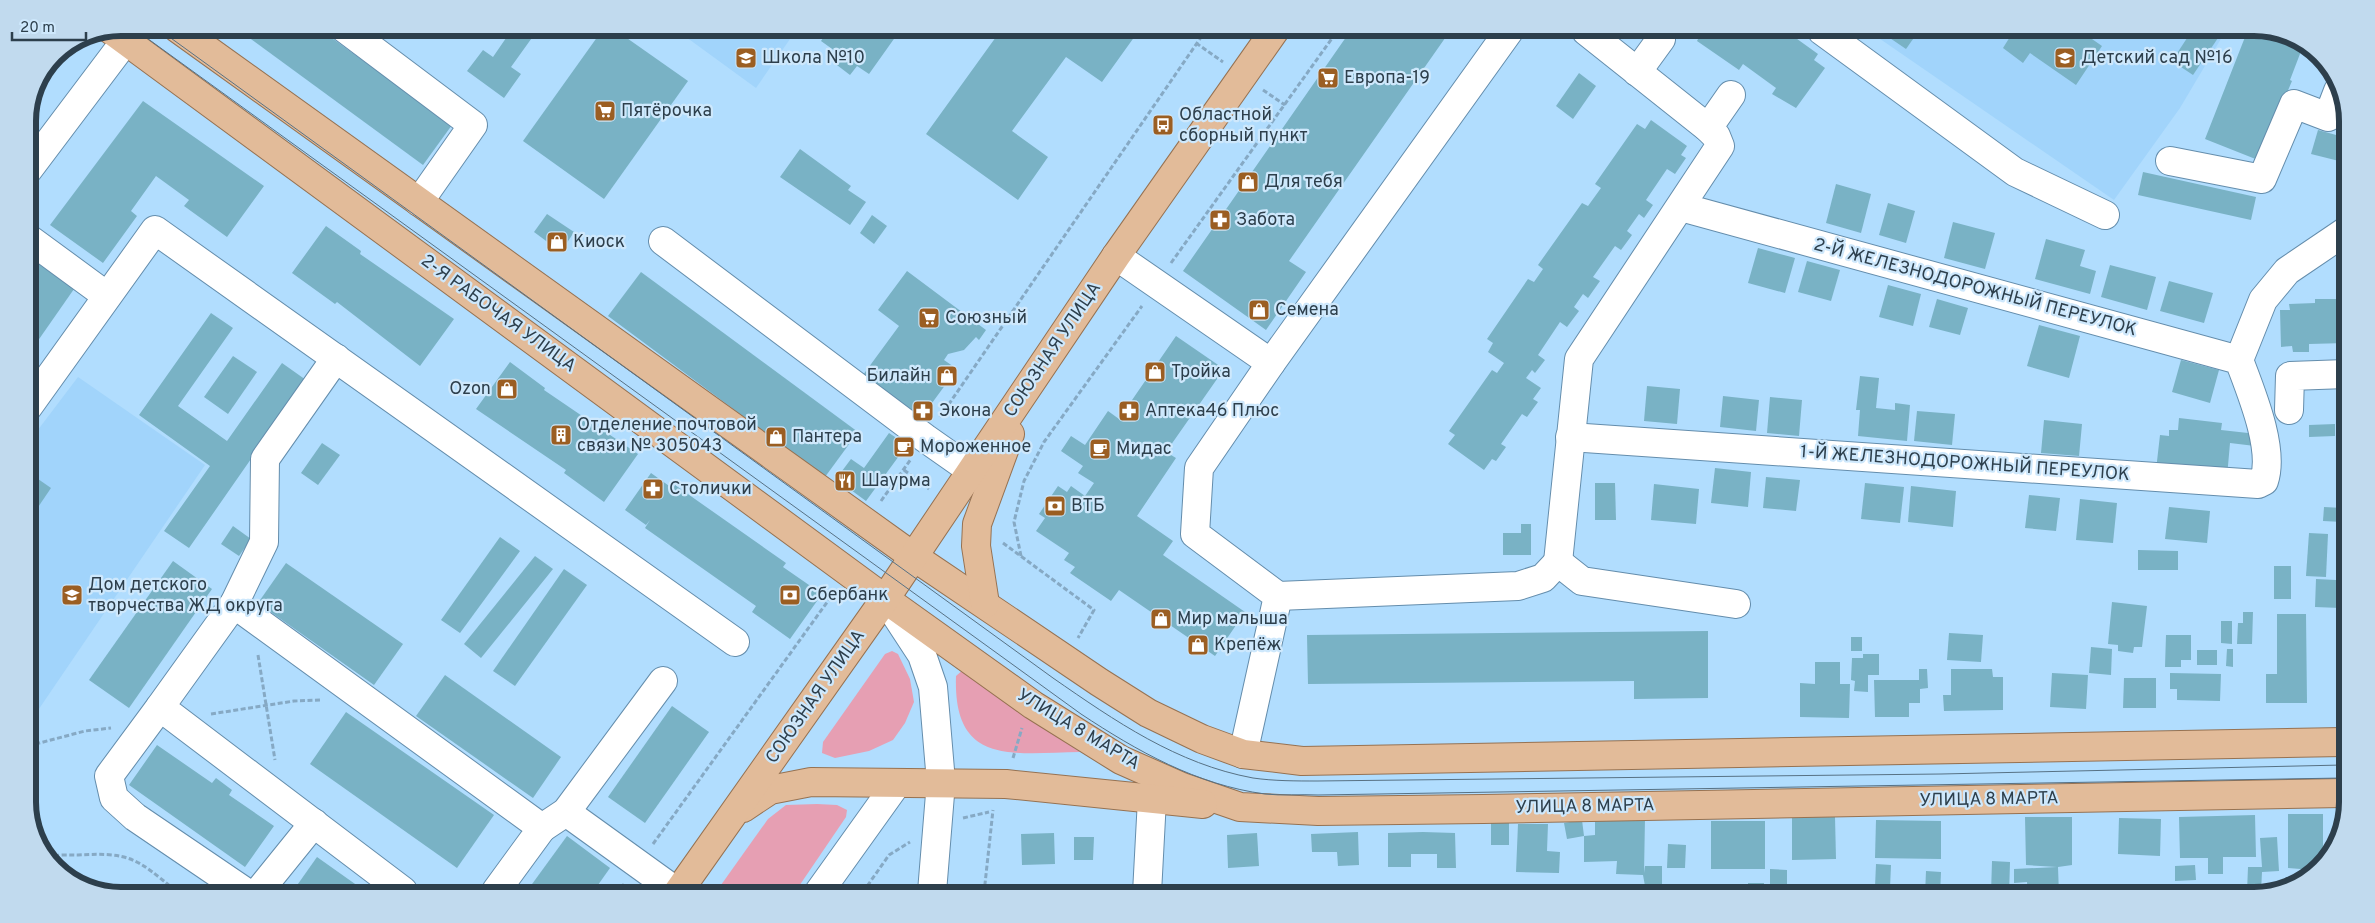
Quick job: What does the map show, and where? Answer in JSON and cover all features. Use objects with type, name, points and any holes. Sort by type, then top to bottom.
[{"type":"main road","name":"2-Я РАБОЧАЯ УЛИЦА","points":[[129,36],[886,599]]},
{"type":"main road","points":[[188,36],[914,557],[1148,713],[1202,740],[1243,754],[1302,761],[2339,742]]},
{"type":"main road","name":"СОЮЗНАЯ УЛИЦА","points":[[682,887],[886,599],[1116,256],[1267,36]]},
{"type":"main road","points":[[985,604],[976,546],[976,524],[1008,439],[1054,348]]},
{"type":"main road","name":"УЛИЦА 8 МАРТА","points":[[886,599],[1033,705],[1121,760],[1182,787],[1240,807],[1318,811],[1493,809],[2339,793]]},
{"type":"main road","points":[[734,814],[770,790],[811,782],[1006,784],[1240,807]]},
{"type":"street","points":[[36,158],[121,36]]},
{"type":"street","points":[[355,36],[473,125],[419,202]]},
{"type":"street","points":[[1505,36],[1271,363],[1199,468],[1195,534],[1278,596],[1518,586],[1543,578],[1558,562],[1579,359],[1720,146],[1716,136],[1708,128],[1592,36]]},
{"type":"street","points":[[1828,36],[2016,172],[2105,215]]},
{"type":"street","points":[[1637,72],[1661,39]]},
{"type":"street","points":[[1708,128],[1732,95]]},
{"type":"street","points":[[2170,160],[2262,179],[2294,104],[2338,120]]},
{"type":"street","name":"2-Й ЖЕЛЕЗНОДОРОЖНЫЙ ПЕРЕУЛОК","points":[[1681,207],[2239,360]]},
{"type":"street","points":[[36,396],[155,230],[735,642]]},
{"type":"street","points":[[2239,360],[2263,300],[2287,271],[2339,237]]},
{"type":"street","points":[[663,241],[925,438],[972,471]]},
{"type":"street","points":[[36,244],[107,296]]},
{"type":"street","points":[[1116,256],[1271,363]]},
{"type":"street","points":[[238,887],[135,816],[114,798],[109,776],[160,707],[243,611],[264,542],[265,459],[336,358]]},
{"type":"street","name":"1-Й ЖЕЛЕЗНОДОРОЖНЫЙ ПЕРЕУЛОК","points":[[1570,437],[2258,484],[2264,482],[2268,472],[2267,449],[2239,360]]},
{"type":"street","points":[[2289,410],[2290,376],[2339,374]]},
{"type":"street","points":[[1558,562],[1582,581],[1736,604]]},
{"type":"street","points":[[1243,754],[1278,596]]},
{"type":"street","points":[[886,599],[922,655],[932,687],[942,782],[932,887]]},
{"type":"street","points":[[243,611],[542,828]]},
{"type":"street","points":[[499,887],[542,828],[566,812],[663,681]]},
{"type":"street","points":[[160,707],[398,887]]},
{"type":"street","points":[[823,887],[897,783]]},
{"type":"street","points":[[1147,887],[1152,799]]},
{"type":"street","points":[[566,812],[671,887]]},
{"type":"street","points":[[262,887],[314,823]]},
{"type":"path","points":[[878,506],[1202,36]]},
{"type":"path","points":[[622,887],[830,600],[834,586]]},
{"type":"path","points":[[243,611],[281,798]]},
{"type":"path","points":[[984,887],[992,811]]},
{"type":"path","points":[[57,857],[103,853],[124,855],[144,864],[171,887]]},
{"type":"shaded area","name":"Школа №10","points":[[685,36],[792,36],[756,88]]},
{"type":"shaded area","points":[[1876,36],[2223,36],[2180,108],[2114,200]]},
{"type":"shaded area","name":"Дом детского творчества ЖД округа","points":[[78,377],[205,465],[36,713],[36,432]]},
{"type":"shaded area","points":[[892,651],[898,654],[910,679],[914,702],[905,723],[893,740],[869,751],[835,758],[822,753],[823,742],[885,654]]},
{"type":"shaded area","points":[[964,669],[1080,752],[1010,752],[991,748],[976,740],[965,726],[958,705],[956,676]]},
{"type":"shaded area","points":[[786,805],[837,805],[847,810],[846,817],[798,887],[720,887],[768,819]]},
{"type":"building","points":[[247,36],[329,36],[452,125],[423,165]]},
{"type":"building","points":[[507,36],[533,36],[511,67],[521,74],[504,98],[467,71],[483,50],[493,57]]},
{"type":"building","name":"Пятёрочка","points":[[598,36],[624,36],[688,81],[604,199],[523,141]]},
{"type":"building","points":[[824,36],[896,36],[869,74],[857,66],[850,75],[829,59],[835,51],[821,41]]},
{"type":"building","points":[[997,36],[1135,36],[1102,82],[1066,57],[1012,131],[1048,157],[1018,200],[926,134]]},
{"type":"building","points":[[1347,36],[1446,36],[1289,261],[1306,272],[1266,330],[1183,271]]},
{"type":"building","points":[[1700,36],[1793,36],[1818,54],[1814,60],[1825,68],[1796,108],[1772,94],[1776,88],[1743,64],[1739,70],[1697,41]]},
{"type":"building","points":[[1887,36],[1915,36],[1906,49]]},
{"type":"building","name":"Детский сад №16","points":[[2010,36],[2088,36],[2102,46],[2076,85],[2030,53],[2023,63],[2003,48]]},
{"type":"building","points":[[2188,36],[2219,36],[2193,75],[2172,61]]},
{"type":"building","points":[[2245,36],[2270,38],[2291,45],[2301,51],[2290,80],[2292,81],[2258,160],[2205,139]]},
{"type":"building","points":[[1579,73],[1596,86],[1573,119],[1556,106]]},
{"type":"building","points":[[143,101],[264,186],[227,237],[184,206],[189,200],[156,176],[131,211],[137,216],[103,263],[50,225]]},
{"type":"building","points":[[1651,120],[1687,146],[1681,155],[1686,158],[1675,174],[1667,169],[1646,200],[1653,205],[1644,218],[1639,214],[1627,231],[1632,235],[1621,250],[1615,246],[1593,277],[1600,281],[1588,298],[1583,294],[1574,307],[1579,311],[1567,327],[1560,322],[1538,355],[1545,360],[1535,373],[1532,370],[1526,378],[1541,388],[1533,399],[1538,402],[1527,417],[1522,414],[1501,444],[1506,447],[1496,461],[1492,459],[1484,470],[1448,444],[1455,435],[1449,431],[1492,370],[1497,373],[1504,363],[1488,352],[1493,343],[1487,339],[1528,279],[1534,282],[1543,269],[1538,265],[1582,203],[1588,206],[1601,188],[1595,184],[1637,124],[1645,129]]},
{"type":"building","points":[[2318,130],[2339,136],[2339,161],[2311,154]]},
{"type":"building","points":[[800,149],[851,186],[848,190],[866,202],[850,225],[780,177]]},
{"type":"building","points":[[2143,172],[2256,197],[2251,220],[2138,195]]},
{"type":"building","points":[[1836,184],[1871,194],[1861,233],[1826,223]]},
{"type":"building","points":[[1888,203],[1915,211],[1906,243],[1879,235]]},
{"type":"building","name":"Киоск","points":[[547,214],[574,232],[561,252],[534,232]]},
{"type":"building","points":[[872,215],[887,226],[874,244],[860,233]]},
{"type":"building","points":[[1953,222],[1995,233],[1985,269],[1944,258]]},
{"type":"building","points":[[326,226],[361,251],[360,254],[454,319],[420,366],[337,302],[335,304],[292,273]]},
{"type":"building","points":[[2046,239],[2085,250],[2080,266],[2096,271],[2090,294],[2035,279]]},
{"type":"building","points":[[1758,248],[1795,258],[1785,293],[1748,283]]},
{"type":"building","points":[[1807,261],[1840,270],[1831,301],[1798,292]]},
{"type":"building","points":[[36,262],[74,289],[36,344]]},
{"type":"building","points":[[2110,265],[2156,277],[2147,310],[2101,297]]},
{"type":"building","points":[[907,271],[986,330],[979,340],[976,337],[964,350],[948,354],[944,360],[957,369],[921,418],[863,375],[899,326],[878,310]]},
{"type":"building","points":[[641,272],[858,432],[825,477],[608,316]]},
{"type":"building","points":[[2169,281],[2213,293],[2204,323],[2160,311]]},
{"type":"building","points":[[1888,285],[1921,294],[1913,326],[1879,317]]},
{"type":"building","points":[[1937,299],[1968,308],[1960,335],[1929,327]]},
{"type":"building","points":[[2315,299],[2339,299],[2339,343],[2309,344],[2309,352],[2293,352],[2292,346],[2281,347],[2280,310],[2290,310],[2289,304],[2315,303]]},
{"type":"building","points":[[211,313],[233,328],[178,406],[227,441],[282,363],[306,380],[189,548],[164,531],[210,466],[139,415]]},
{"type":"building","points":[[2039,325],[2080,336],[2069,378],[2027,366]]},
{"type":"building","points":[[1176,336],[1224,369],[1166,452],[1176,458],[1137,516],[1173,541],[1163,555],[1245,612],[1215,656],[1119,590],[1111,601],[1070,573],[1075,567],[1064,560],[1069,553],[1036,531],[1045,518],[1039,514],[1058,486],[1067,492],[1071,486],[1085,496],[1094,483],[1078,473],[1083,466],[1061,451],[1071,436],[1085,445],[1108,411],[1119,419]]},
{"type":"building","points":[[233,356],[257,372],[228,414],[204,397]]},
{"type":"building","points":[[2181,360],[2219,370],[2210,403],[2172,392]]},
{"type":"building","name":"Отделение почтовой связи № 305043","points":[[510,362],[545,388],[544,390],[638,454],[604,502],[564,473],[566,470],[476,409]]},
{"type":"building","points":[[1860,376],[1879,378],[1876,408],[1895,410],[1895,403],[1910,405],[1907,441],[1858,436],[1860,410],[1856,410]]},
{"type":"building","points":[[1647,386],[1680,389],[1677,424],[1644,421]]},
{"type":"building","points":[[1723,396],[1759,400],[1756,431],[1720,427]]},
{"type":"building","points":[[1770,397],[1802,400],[1799,436],[1767,433]]},
{"type":"building","points":[[1917,411],[1955,414],[1952,445],[1914,441]]},
{"type":"building","points":[[2179,418],[2222,423],[2221,430],[2257,434],[2255,446],[2230,443],[2227,477],[2156,470],[2160,435],[2169,436],[2169,430],[2178,430]]},
{"type":"building","points":[[2044,420],[2082,424],[2079,456],[2041,453]]},
{"type":"building","points":[[2335,424],[2335,436],[2309,437],[2309,425]]},
{"type":"building","points":[[889,433],[907,445],[866,501],[836,479],[851,459],[864,468]]},
{"type":"building","points":[[322,443],[340,455],[318,485],[301,473]]},
{"type":"building","points":[[1715,468],[1751,472],[1748,507],[1711,503]]},
{"type":"building","points":[[651,473],[672,488],[675,485],[786,563],[783,567],[822,594],[790,639],[752,612],[756,606],[645,528],[650,520],[646,525],[625,510]]},
{"type":"building","points":[[1766,477],[1800,480],[1796,511],[1763,508]]},
{"type":"building","points":[[36,478],[51,488],[36,510]]},
{"type":"building","points":[[1595,483],[1615,483],[1616,520],[1595,520]]},
{"type":"building","points":[[1865,483],[1904,487],[1900,523],[1861,519]]},
{"type":"building","points":[[1654,484],[1699,489],[1696,524],[1651,520]]},
{"type":"building","points":[[1911,486],[1956,491],[1953,527],[1908,522]]},
{"type":"building","points":[[2029,495],[2060,498],[2056,531],[2025,528]]},
{"type":"building","points":[[2080,499],[2117,503],[2113,543],[2076,540]]},
{"type":"building","points":[[2169,507],[2210,511],[2207,543],[2165,539]]},
{"type":"building","points":[[2324,507],[2339,508],[2339,522],[2323,521]]},
{"type":"building","points":[[1521,524],[1531,524],[1531,555],[1503,555],[1503,533],[1521,533]]},
{"type":"building","points":[[233,526],[251,539],[239,556],[221,544]]},
{"type":"building","points":[[2309,533],[2328,534],[2326,577],[2306,576]]},
{"type":"building","points":[[500,537],[520,551],[460,633],[441,620]]},
{"type":"building","points":[[2138,550],[2178,551],[2178,570],[2138,570]]},
{"type":"building","points":[[535,556],[553,569],[481,658],[464,644]]},
{"type":"building","points":[[173,561],[212,589],[129,708],[89,680]]},
{"type":"building","points":[[286,563],[403,644],[374,685],[258,603]]},
{"type":"building","points":[[2274,566],[2291,566],[2291,599],[2274,599]]},
{"type":"building","points":[[564,569],[587,585],[515,686],[493,671]]},
{"type":"building","points":[[2337,572],[2339,572],[2339,608],[2315,607],[2316,579],[2336,580]]},
{"type":"building","points":[[2112,602],[2147,606],[2142,647],[2134,647],[2133,653],[2118,651],[2118,645],[2108,644]]},
{"type":"building","points":[[2243,612],[2253,612],[2252,644],[2237,644],[2238,623],[2243,623]]},
{"type":"building","points":[[2277,614],[2306,614],[2307,703],[2266,703],[2266,674],[2277,674]]},
{"type":"building","points":[[2221,621],[2232,621],[2232,644],[2221,643]]},
{"type":"building","points":[[1708,631],[1708,698],[1634,699],[1634,681],[1308,684],[1307,635]]},
{"type":"building","points":[[1949,633],[1983,635],[1981,662],[1947,660]]},
{"type":"building","points":[[2166,635],[2191,635],[2191,660],[2181,660],[2181,667],[2165,667]]},
{"type":"building","points":[[1851,637],[1862,637],[1862,651],[1851,651]]},
{"type":"building","points":[[2091,647],[2112,649],[2111,675],[2089,673]]},
{"type":"building","points":[[2227,649],[2233,649],[2233,667],[2226,666]]},
{"type":"building","points":[[2197,650],[2217,650],[2217,665],[2197,665]]},
{"type":"building","points":[[1863,654],[1879,654],[1879,675],[1868,675],[1868,692],[1854,691],[1855,681],[1851,680],[1852,658],[1863,658]]},
{"type":"building","points":[[1815,662],[1840,662],[1840,684],[1850,684],[1849,718],[1800,717],[1800,683],[1815,684]]},
{"type":"building","points":[[1919,669],[1927,669],[1928,688],[1920,689],[1920,703],[1909,703],[1909,717],[1875,717],[1874,680],[1919,680]]},
{"type":"building","points":[[1951,669],[1992,669],[1993,677],[2003,677],[2003,710],[1944,711],[1943,695],[1951,695]]},
{"type":"building","points":[[2052,673],[2088,675],[2086,709],[2050,707]]},
{"type":"building","points":[[2170,673],[2221,674],[2220,701],[2177,700],[2177,689],[2170,689]]},
{"type":"building","points":[[445,675],[561,757],[533,798],[416,716]]},
{"type":"building","points":[[2124,678],[2156,678],[2156,708],[2123,708]]},
{"type":"building","points":[[672,706],[709,732],[645,823],[608,797]]},
{"type":"building","points":[[346,712],[494,815],[457,868],[310,764]]},
{"type":"building","points":[[157,745],[212,783],[216,778],[232,790],[229,795],[274,826],[245,867],[129,785]]},
{"type":"building","points":[[2288,814],[2323,814],[2323,850],[2314,862],[2304,869],[2288,868]]},
{"type":"building","points":[[2255,815],[2256,857],[2223,857],[2223,874],[2208,874],[2208,858],[2180,858],[2179,817]]},
{"type":"building","points":[[1792,817],[1835,817],[1836,859],[1792,860]]},
{"type":"building","points":[[2025,817],[2072,817],[2072,865],[2058,867],[2059,887],[2027,887],[2027,882],[2014,883],[2014,869],[2057,867],[2026,865]]},
{"type":"building","points":[[1645,818],[1644,873],[1645,866],[1662,866],[1662,886],[1645,886],[1643,875],[1616,874],[1617,861],[1584,862],[1584,836],[1595,835],[1595,819]]},
{"type":"building","points":[[2119,818],[2161,819],[2160,856],[2118,854]]},
{"type":"building","points":[[1491,819],[1509,819],[1509,845],[1491,845]]},
{"type":"building","points":[[1582,820],[1584,836],[1567,839],[1564,823]]},
{"type":"building","points":[[1876,820],[1941,821],[1941,859],[1875,858]]},
{"type":"building","points":[[1711,821],[1765,821],[1765,869],[1711,869]]},
{"type":"building","points":[[1518,824],[1548,824],[1547,851],[1560,852],[1559,873],[1516,872]]},
{"type":"building","points":[[1358,832],[1359,865],[1338,866],[1337,852],[1312,852],[1311,834]]},
{"type":"building","points":[[1054,833],[1055,864],[1022,865],[1021,834]]},
{"type":"building","points":[[1257,833],[1259,866],[1228,868],[1227,835]]},
{"type":"building","points":[[1388,833],[1455,833],[1456,868],[1437,868],[1437,854],[1411,854],[1411,867],[1388,867]]},
{"type":"building","points":[[567,836],[610,868],[597,887],[530,887]]},
{"type":"building","points":[[1074,837],[1094,837],[1093,860],[1074,860]]},
{"type":"building","points":[[2277,837],[2279,871],[2262,872],[2261,886],[2247,887],[2248,867],[2262,867],[2260,838]]},
{"type":"building","points":[[1668,844],[1686,845],[1685,868],[1667,868]]},
{"type":"building","points":[[317,857],[359,887],[296,887]]},
{"type":"building","points":[[1992,861],[2010,862],[2009,887],[1991,887]]},
{"type":"building","points":[[1876,864],[1891,865],[1890,887],[1875,887]]},
{"type":"building","points":[[2195,865],[2196,880],[2175,881],[2175,866]]},
{"type":"building","points":[[1770,869],[1787,870],[1787,887],[1770,887]]},
{"type":"building","points":[[1926,871],[1941,872],[1940,887],[1925,887]]},
{"type":"building","points":[[1748,883],[1764,883],[1764,887],[1748,887]]},
{"type":"tram line","points":[[144,36],[1081,714],[1146,753],[1215,783],[1265,794],[1318,795],[2339,778]]},
{"type":"tram line","points":[[168,36],[1053,678],[1123,725],[1198,763],[1253,778],[1309,781],[1941,774],[2339,765]]},
{"type":"place","name":"Школа №10","points":[[746,58]]},
{"type":"place","name":"Детский сад №16","points":[[2065,58]]},
{"type":"place","name":"Европа-19","points":[[1328,78]]},
{"type":"place","name":"Пятёрочка","points":[[605,111]]},
{"type":"place","name":"Областной сборный пункт","points":[[1163,125]]},
{"type":"place","name":"Для тебя","points":[[1248,182]]},
{"type":"place","name":"Забота","points":[[1220,220]]},
{"type":"place","name":"Киоск","points":[[557,242]]},
{"type":"place","name":"Семена","points":[[1259,310]]},
{"type":"place","name":"Союзный","points":[[929,318]]},
{"type":"place","name":"Тройка","points":[[1155,372]]},
{"type":"place","name":"Билайн","points":[[947,376]]},
{"type":"place","name":"Ozon","points":[[507,389]]},
{"type":"place","name":"Экона","points":[[923,411]]},
{"type":"place","name":"Аптека46 Плюс","points":[[1129,411]]},
{"type":"place","name":"Отделение почтовой связи № 305043","points":[[561,435]]},
{"type":"place","name":"Пантера","points":[[776,437]]},
{"type":"place","name":"Мороженное","points":[[904,447]]},
{"type":"place","name":"Мидас","points":[[1100,449]]},
{"type":"place","name":"Шаурма","points":[[845,481]]},
{"type":"place","name":"Столички","points":[[653,489]]},
{"type":"place","name":"ВТБ","points":[[1055,506]]},
{"type":"place","name":"Дом детского творчества ЖД округа","points":[[72,595]]},
{"type":"place","name":"Сбербанк","points":[[790,595]]},
{"type":"place","name":"Мир малыша","points":[[1161,619]]},
{"type":"place","name":"Крепёж","points":[[1198,645]]}]
